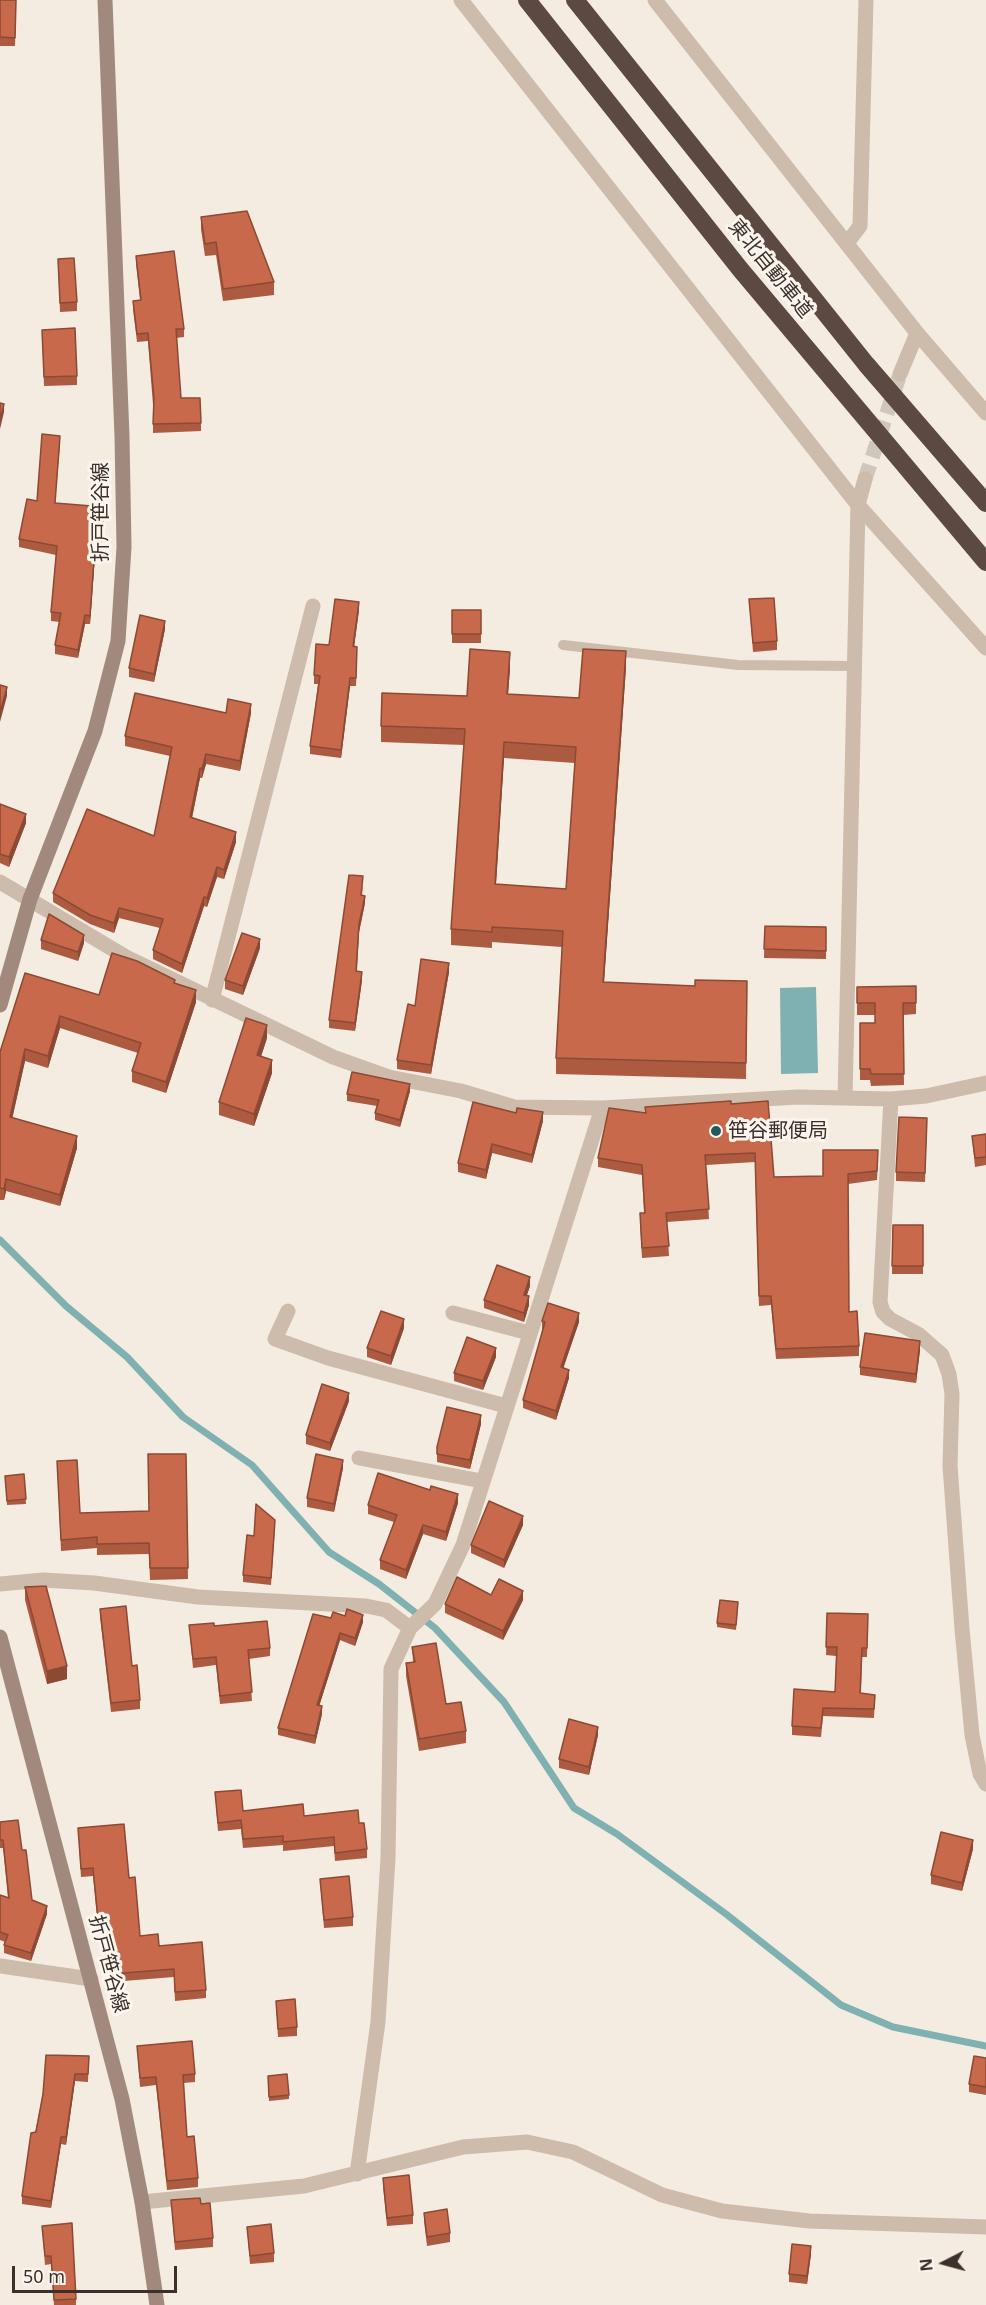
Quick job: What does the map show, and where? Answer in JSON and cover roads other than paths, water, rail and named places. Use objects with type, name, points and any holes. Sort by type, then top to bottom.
[{"type":"highway","name":"東北自動車道","points":[[527,0],[740,269],[986,562]]},
{"type":"highway","name":"東北自動車道","points":[[575,0],[866,364],[986,503]]},
{"type":"main road","name":"折戸笹谷線","points":[[0,1005],[30,899],[95,731],[118,640],[124,548],[123,492],[105,0]]},
{"type":"main road","name":"折戸笹谷線","points":[[0,1637],[122,2099],[142,2202],[157,2305]]},
{"type":"street","points":[[461,0],[858,505],[986,648]]},
{"type":"street","points":[[655,0],[917,333],[986,413]]},
{"type":"street","points":[[847,243],[860,226],[866,0]]},
{"type":"street","points":[[900,374],[917,333]]},
{"type":"street","points":[[845,1098],[858,505],[865,479]]},
{"type":"street","points":[[212,1000],[313,606]]},
{"type":"street","points":[[0,882],[126,957],[333,1057],[389,1077],[460,1091],[514,1107],[602,1108],[798,1097],[891,1099],[946,1093],[986,1083]]},
{"type":"street","points":[[891,1099],[879,1302],[883,1312],[890,1319],[918,1334],[942,1355],[949,1374],[952,1394],[950,1466],[963,1641],[972,1735],[980,1774],[986,1784]]},
{"type":"street","points":[[357,2174],[378,2022],[388,1858],[391,1669],[410,1628],[435,1604],[463,1545],[602,1108]]},
{"type":"street","points":[[288,1311],[274,1339],[328,1358],[507,1406]]},
{"type":"street","points":[[453,1313],[529,1333]]},
{"type":"street","points":[[359,1458],[482,1481]]},
{"type":"street","points":[[0,1584],[43,1580],[94,1583],[198,1597],[366,1606],[386,1610],[410,1628]]},
{"type":"street","points":[[0,1966],[91,1979]]},
{"type":"street","points":[[142,2202],[304,2186],[463,2147],[526,2142],[573,2152],[662,2195],[722,2211],[809,2221],[986,2227]]},
{"type":"lane","points":[[562,645],[738,665],[855,666]]},
{"type":"water","points":[[816,987],[818,1073],[781,1074],[780,988]]},
{"type":"waterway","points":[[0,1240],[66,1306],[127,1357],[183,1417],[252,1465],[329,1552],[379,1584],[435,1628],[504,1702],[574,1808],[617,1834],[726,1914],[841,2005],[893,2027],[986,2046]]},
{"type":"tunnel","points":[[865,479],[900,374]]},
{"type":"place","name":"笹谷郵便局","points":[[716,1131]]}]
